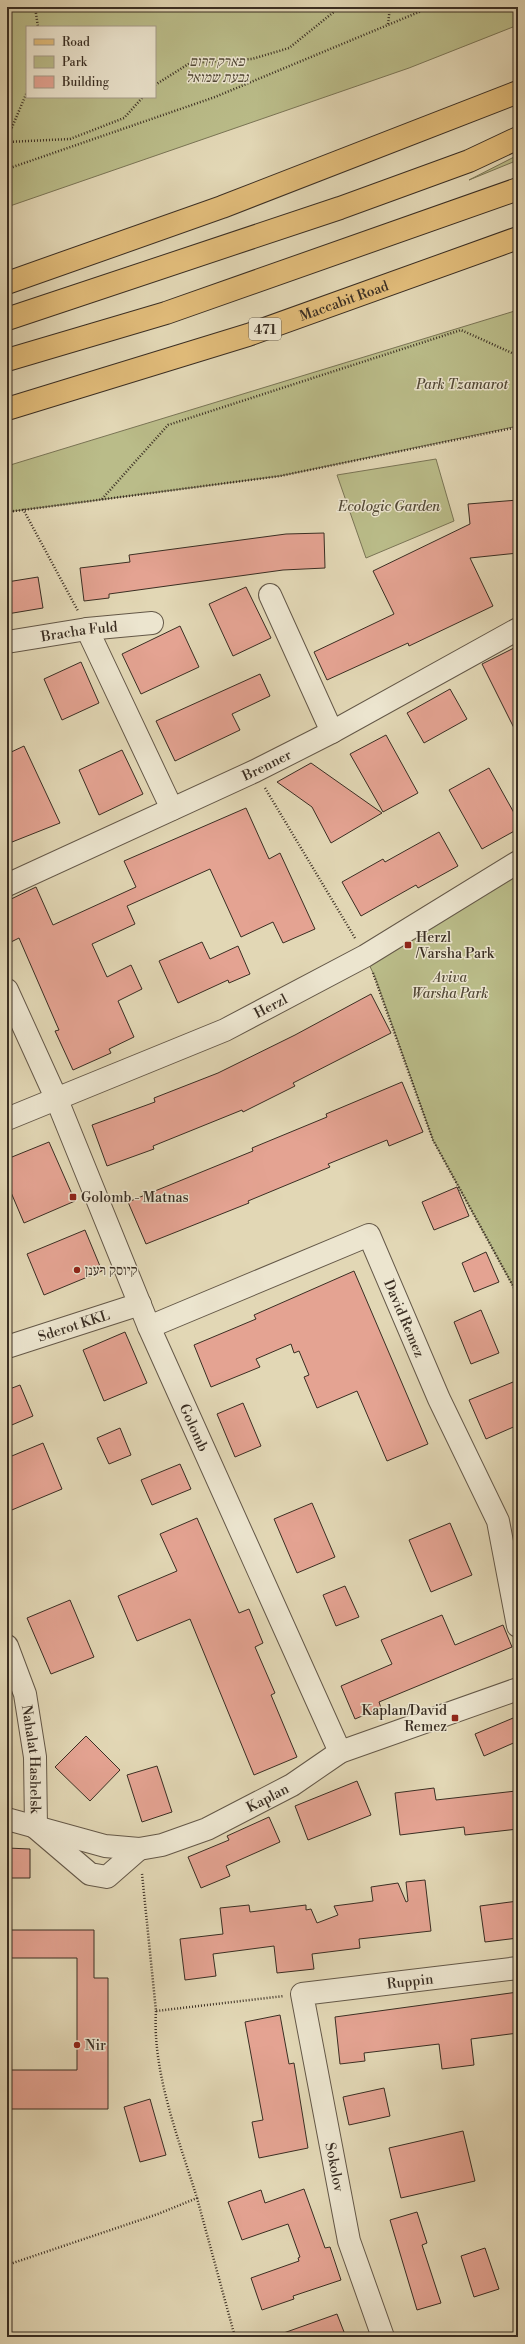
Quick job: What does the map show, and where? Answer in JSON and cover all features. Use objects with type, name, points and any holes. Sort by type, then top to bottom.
[{"type":"main road","points":[[7,284],[222,207],[518,92]]},
{"type":"main road","points":[[7,320],[340,208],[469,161],[518,138]]},
{"type":"main road","points":[[7,360],[166,313],[518,189]]},
{"type":"main road","name":"Maccabit Road","points":[[7,409],[248,335],[518,238]]},
{"type":"main road","points":[[477,253],[518,241]]},
{"type":"street","points":[[270,595],[332,732]]},
{"type":"street","name":"Bracha Fuld","points":[[7,642],[87,629],[152,623]]},
{"type":"street","points":[[87,629],[172,809]]},
{"type":"street","name":"Brenner","points":[[7,884],[255,771],[332,732],[518,629]]},
{"type":"street","name":"Herzl","points":[[7,1119],[57,1100],[225,1030],[365,956],[518,862]]},
{"type":"street","name":"Golomb","points":[[7,990],[57,1100],[149,1327],[340,1752]]},
{"type":"street","name":"David Remez","points":[[149,1327],[369,1235],[439,1399],[498,1521],[518,1626]]},
{"type":"street","name":"Sderot KKL","points":[[7,1347],[140,1304]]},
{"type":"street","name":"Nahalat Hashelsk","points":[[7,1646],[25,1694],[35,1757],[36,1828]]},
{"type":"street","name":"Kaplan","points":[[7,1819],[91,1844],[139,1849],[177,1841],[207,1829],[292,1785],[340,1752],[518,1689]]},
{"type":"street","points":[[36,1828],[90,1874],[107,1876],[139,1849]]},
{"type":"street","name":"Ruppin","points":[[302,1994],[518,1968]]},
{"type":"street","name":"Sokolov","points":[[302,1994],[349,2241],[383,2337]]},
{"type":"path","points":[[35,7],[38,26]]},
{"type":"path","points":[[156,84],[190,63],[252,59],[289,48],[340,7]]},
{"type":"path","points":[[388,25],[390,7]]},
{"type":"path","points":[[7,169],[215,97],[431,7]]},
{"type":"path","points":[[26,94],[7,140],[70,140],[124,118],[142,98]]},
{"type":"path","points":[[102,499],[168,425],[461,330],[512,353],[518,350]]},
{"type":"path","points":[[7,512],[280,476],[518,428]]},
{"type":"path","points":[[23,509],[87,629]]},
{"type":"path","points":[[255,771],[365,956],[375,976],[433,1140],[518,1295]]},
{"type":"path","points":[[139,1849],[156,2011],[154,2037],[169,2107],[197,2198],[234,2337]]},
{"type":"path","points":[[156,2011],[302,1994]]},
{"type":"path","points":[[7,2265],[158,2214],[197,2198]]},
{"type":"green space","name":"פארק דרום גבעת שמואל","points":[[7,7],[518,7],[518,25],[409,68],[7,207]]},
{"type":"green space","points":[[518,155],[518,160],[469,180]]},
{"type":"green space","name":"Park Tzamarot","points":[[518,310],[518,426],[280,476],[7,512],[7,466]]},
{"type":"green space","name":"Ecologic Garden","points":[[436,459],[454,521],[366,558],[337,475]]},
{"type":"green space","name":"Aviva Warsha Park","points":[[518,862],[518,1295],[433,1140],[375,977],[365,956]]},
{"type":"building","points":[[518,500],[518,553],[470,558],[493,606],[409,646],[408,643],[327,680],[314,652],[394,614],[373,571],[470,524],[468,504]]},
{"type":"building","points":[[324,533],[325,568],[283,570],[109,594],[109,598],[84,601],[80,568],[130,562],[129,555],[286,534]]},
{"type":"building","points":[[38,577],[43,608],[7,614],[7,582]]},
{"type":"building","points":[[246,587],[271,638],[233,656],[209,604]]},
{"type":"building","points":[[180,626],[199,667],[141,694],[122,654]]},
{"type":"building","points":[[518,646],[518,736],[482,664]]},
{"type":"building","points":[[81,662],[99,703],[62,720],[44,679]]},
{"type":"building","points":[[260,674],[270,696],[232,714],[240,730],[175,761],[156,721]]},
{"type":"building","points":[[450,689],[467,719],[424,743],[407,713]]},
{"type":"building","points":[[386,735],[418,793],[383,812],[350,754]]},
{"type":"building","points":[[24,746],[60,823],[7,844],[7,754]]},
{"type":"building","points":[[122,750],[143,794],[99,815],[79,770]]},
{"type":"building","points":[[311,763],[382,813],[331,843],[312,807],[277,782]]},
{"type":"building","points":[[489,768],[518,820],[518,829],[482,849],[449,790]]},
{"type":"building","points":[[246,808],[269,859],[280,853],[315,929],[283,943],[273,922],[241,937],[210,869],[127,906],[135,924],[92,944],[107,977],[131,965],[142,989],[118,1001],[134,1037],[109,1049],[111,1053],[73,1070],[55,1031],[59,1030],[19,938],[7,944],[7,901],[36,887],[53,925],[136,887],[124,861]]},
{"type":"building","points":[[439,832],[458,866],[418,888],[416,885],[361,916],[342,882],[383,859],[385,862]]},
{"type":"building","points":[[202,942],[210,959],[238,946],[250,974],[229,983],[228,980],[178,1003],[159,961]]},
{"type":"building","points":[[371,994],[391,1033],[293,1083],[295,1086],[243,1112],[242,1110],[153,1146],[154,1149],[107,1166],[92,1125],[155,1102],[154,1098],[218,1073],[295,1035]]},
{"type":"building","points":[[402,1082],[423,1132],[389,1146],[387,1140],[328,1164],[330,1167],[248,1201],[249,1203],[146,1244],[128,1202],[253,1151],[252,1148],[327,1117],[326,1114]]},
{"type":"building","points":[[49,1142],[75,1201],[24,1223],[7,1183],[7,1159]]},
{"type":"building","points":[[457,1187],[469,1216],[434,1230],[422,1202]]},
{"type":"building","points":[[85,1230],[102,1271],[44,1295],[27,1254]]},
{"type":"building","points":[[486,1252],[499,1282],[474,1292],[462,1263]]},
{"type":"building","points":[[354,1271],[428,1444],[387,1461],[357,1391],[317,1408],[304,1377],[309,1375],[299,1351],[294,1353],[291,1344],[256,1359],[260,1367],[211,1387],[194,1345],[256,1319],[254,1315]]},
{"type":"building","points":[[481,1310],[499,1353],[471,1364],[454,1322]]},
{"type":"building","points":[[125,1332],[147,1383],[104,1401],[83,1350]]},
{"type":"building","points":[[518,1380],[518,1425],[486,1439],[469,1400]]},
{"type":"building","points":[[20,1385],[33,1416],[7,1427],[7,1390]]},
{"type":"building","points":[[243,1403],[261,1446],[235,1457],[217,1414]]},
{"type":"building","points":[[120,1428],[131,1455],[109,1464],[97,1438]]},
{"type":"building","points":[[43,1443],[62,1489],[7,1512],[7,1458]]},
{"type":"building","points":[[180,1464],[191,1489],[152,1505],[141,1480]]},
{"type":"building","points":[[312,1503],[335,1557],[297,1573],[274,1519]]},
{"type":"building","points":[[197,1518],[239,1613],[249,1609],[263,1643],[255,1647],[275,1693],[271,1695],[297,1757],[254,1775],[190,1619],[137,1641],[118,1596],[177,1571],[160,1534]]},
{"type":"building","points":[[450,1523],[472,1575],[431,1592],[409,1540]]},
{"type":"building","points":[[345,1586],[359,1617],[336,1626],[323,1595]]},
{"type":"building","points":[[70,1600],[94,1657],[51,1674],[27,1618]]},
{"type":"building","points":[[442,1615],[455,1645],[503,1625],[512,1647],[379,1702],[381,1708],[355,1719],[341,1686],[392,1664],[381,1640]]},
{"type":"building","points":[[518,1716],[518,1741],[484,1756],[475,1734]]},
{"type":"building","points":[[86,1736],[120,1770],[90,1801],[55,1767]]},
{"type":"building","points":[[157,1766],[172,1812],[142,1822],[127,1775]]},
{"type":"building","points":[[357,1781],[371,1815],[308,1840],[295,1806]]},
{"type":"building","points":[[434,1788],[436,1800],[516,1791],[518,1829],[465,1835],[464,1827],[400,1835],[395,1793]]},
{"type":"building","points":[[269,1817],[280,1842],[226,1866],[230,1876],[201,1888],[188,1857],[229,1840],[227,1836]]},
{"type":"building","points":[[7,1848],[30,1849],[30,1878],[7,1878]]},
{"type":"building","points":[[425,1880],[431,1931],[359,1939],[360,1948],[312,1954],[314,1969],[277,1973],[274,1946],[213,1954],[216,1976],[185,1980],[180,1939],[223,1934],[220,1908],[249,1905],[250,1912],[306,1905],[306,1910],[311,1909],[317,1923],[338,1915],[334,1906],[373,1901],[371,1887],[398,1883],[406,1902],[408,1901],[406,1882]]},
{"type":"building","points":[[518,1901],[518,1938],[485,1942],[480,1906]]},
{"type":"building","points":[[7,1930],[94,1930],[94,1978],[108,1978],[108,2109],[7,2109],[7,2070],[77,2070],[77,1958],[7,1958]]},
{"type":"building","points":[[518,1992],[518,2033],[471,2039],[474,2065],[442,2069],[439,2044],[364,2053],[365,2061],[340,2064],[335,2017]]},
{"type":"building","points":[[280,2015],[289,2064],[294,2063],[308,2148],[259,2158],[252,2122],[263,2120],[245,2022]]},
{"type":"building","points":[[384,2088],[390,2116],[349,2125],[343,2097]]},
{"type":"building","points":[[150,2099],[166,2155],[140,2162],[124,2107]]},
{"type":"building","points":[[463,2131],[475,2181],[401,2198],[389,2148]]},
{"type":"building","points":[[304,2189],[325,2248],[330,2247],[341,2280],[293,2296],[294,2299],[262,2310],[251,2278],[299,2261],[298,2258],[300,2257],[288,2224],[242,2240],[228,2202],[261,2190],[265,2203]]},
{"type":"building","points":[[417,2212],[427,2243],[422,2245],[441,2303],[417,2310],[390,2220]]},
{"type":"building","points":[[485,2248],[499,2289],[474,2297],[461,2256]]},
{"type":"building","points":[[337,2314],[346,2337],[278,2337],[278,2335]]},
{"type":"place","name":"Herzl /Varsha Park","points":[[408,945]]},
{"type":"place","name":"Golomb - Matnas","points":[[73,1197]]},
{"type":"place","name":"קיוסק רענן","points":[[77,1270]]},
{"type":"place","name":"Kaplan/David Remez","points":[[455,1718]]},
{"type":"place","name":"Nir","points":[[77,2045]]}]
